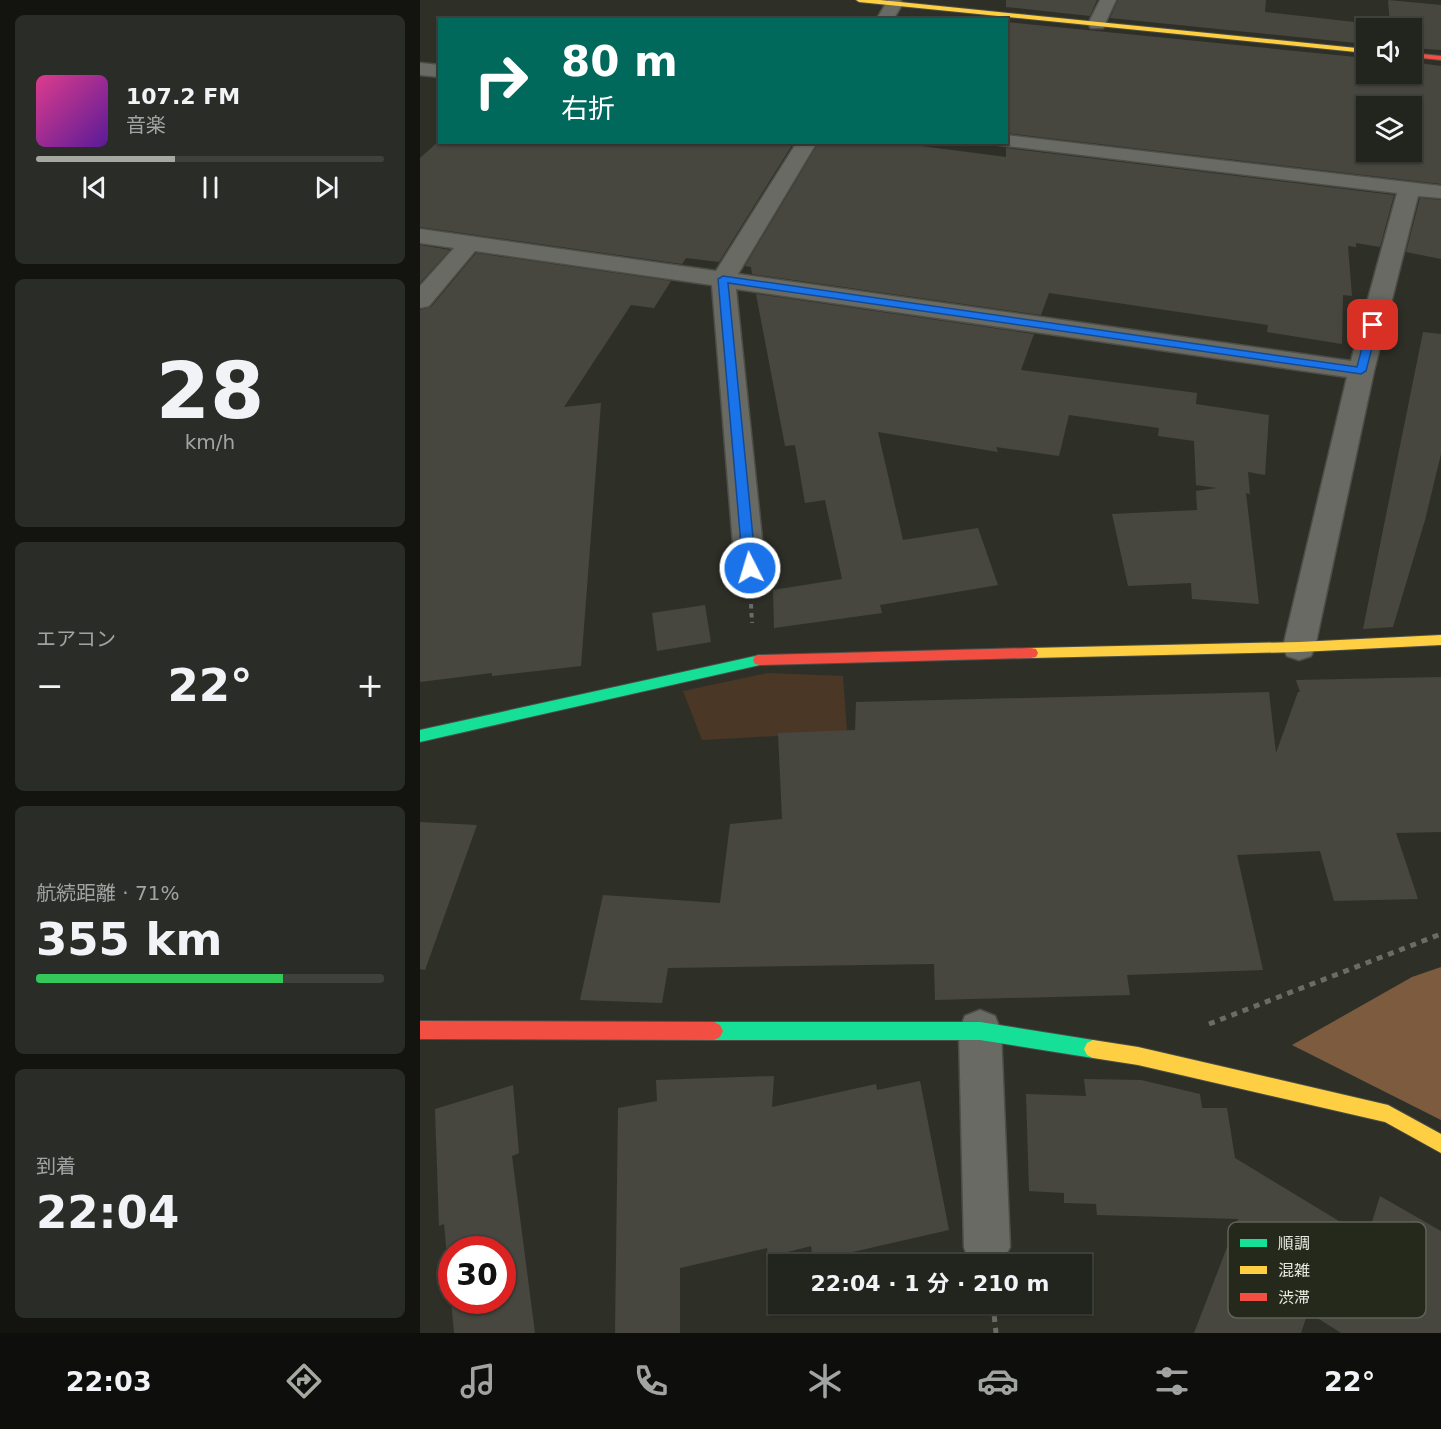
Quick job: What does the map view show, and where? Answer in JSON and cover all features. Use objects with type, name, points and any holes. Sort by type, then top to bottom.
[{"type":"street","points":[[859,0],[1356,50]]},
{"type":"street","points":[[1097,24],[1108,0]]},
{"type":"street","points":[[885,18],[894,3]]},
{"type":"street","points":[[1422,57],[1441,58]]},
{"type":"street","points":[[420,69],[438,71]]},
{"type":"street","points":[[1008,141],[1441,192]]},
{"type":"street","points":[[750,568],[723,279],[806,144]]},
{"type":"street","points":[[1299,647],[1361,371],[1409,188]]},
{"type":"street","points":[[420,236],[1361,371]]},
{"type":"street","points":[[420,301],[469,243]]},
{"type":"street","points":[[420,736],[754,660],[1299,647],[1441,640]]},
{"type":"street","points":[[420,1030],[980,1031],[1163,1062],[1388,1114],[1441,1144]]},
{"type":"street","points":[[980,1031],[987,1247]]},
{"type":"path","points":[[750,568],[754,660]]},
{"type":"path","points":[[1163,1062],[1198,1028],[1441,934]]},
{"type":"path","points":[[994,1314],[996,1333]]},
{"type":"shaded area","points":[[768,673],[843,676],[847,732],[702,740],[683,691]]},
{"type":"shaded area","points":[[1441,967],[1441,1120],[1292,1045],[1412,977]]},
{"type":"building","points":[[1006,0],[1097,0],[1090,16],[1006,7]]},
{"type":"building","points":[[1118,0],[1266,0],[1265,12],[1356,22],[1356,43],[1110,18]]},
{"type":"building","points":[[1388,0],[1441,5],[1441,50],[1422,49],[1422,18],[1389,18]]},
{"type":"building","points":[[1008,22],[1356,57],[1356,84],[1422,84],[1422,63],[1441,66],[1441,184],[1008,133]]},
{"type":"building","points":[[438,142],[438,144],[793,144],[719,262],[686,258],[682,264],[420,227],[420,158]]},
{"type":"building","points":[[818,144],[905,144],[1006,157],[1006,148],[1394,195],[1380,247],[1356,243],[1356,247],[1348,246],[1352,296],[1343,295],[1342,344],[1267,332],[1268,325],[1049,293],[1041,315],[752,274],[751,267],[745,266]]},
{"type":"building","points":[[1420,198],[1441,200],[1441,259],[1406,252]]},
{"type":"building","points":[[420,245],[450,250],[420,283]]},
{"type":"building","points":[[476,253],[671,281],[654,308],[631,305],[564,407],[601,403],[581,666],[492,676],[492,673],[420,682],[420,310],[431,307]]},
{"type":"building","points":[[756,294],[1034,334],[1021,370],[1197,393],[1196,404],[1269,415],[1265,475],[1248,472],[1250,494],[1246,493],[1259,604],[1192,599],[1191,583],[1128,586],[1112,514],[1197,510],[1196,491],[1217,488],[1196,485],[1194,441],[1158,436],[1159,428],[1069,415],[1059,456],[996,447],[998,452],[878,432],[903,540],[978,528],[998,585],[880,605],[882,613],[774,628],[773,590],[842,579],[825,500],[805,503],[795,445],[785,446]]},
{"type":"building","points":[[1423,332],[1441,334],[1441,454],[1425,520],[1393,627],[1363,629]]},
{"type":"building","points":[[705,605],[711,642],[657,651],[652,613]]},
{"type":"building","points":[[1441,677],[1441,832],[1396,833],[1418,899],[1334,901],[1320,851],[1237,855],[1263,970],[1127,975],[1130,995],[935,1000],[934,964],[668,968],[662,1003],[580,1000],[603,895],[720,903],[730,824],[782,819],[778,733],[855,730],[856,702],[1269,692],[1276,753],[1298,692],[1300,692],[1296,680]]},
{"type":"building","points":[[420,822],[477,825],[425,970],[420,969]]},
{"type":"building","points":[[774,1076],[772,1107],[876,1084],[877,1090],[920,1081],[949,1230],[844,1254],[812,1254],[811,1246],[780,1254],[768,1254],[768,1257],[767,1248],[680,1268],[680,1333],[615,1333],[618,1108],[657,1101],[656,1080]]},
{"type":"building","points":[[1084,1079],[1141,1080],[1200,1094],[1202,1108],[1227,1108],[1235,1158],[1341,1222],[1237,1222],[1238,1219],[1097,1215],[1096,1204],[1064,1203],[1064,1193],[1029,1191],[1026,1094],[1086,1096]]},
{"type":"building","points":[[513,1085],[519,1153],[512,1156],[535,1333],[454,1333],[452,1314],[516,1314],[516,1236],[445,1236],[444,1224],[439,1226],[435,1109]]},
{"type":"building","points":[[1380,1196],[1425,1222],[1372,1222]]},
{"type":"building","points":[[1426,1222],[1441,1231],[1441,1333],[1341,1333],[1317,1318],[1426,1318]]},
{"type":"building","points":[[1228,1245],[1228,1318],[1306,1318],[1301,1333],[1194,1333]]},
{"type":"traffic: fast","points":[[420,736],[760,660]]},
{"type":"traffic: fast","points":[[714,1031],[980,1031],[1093,1049]]},
{"type":"traffic: slow","points":[[859,0],[1356,50]]},
{"type":"traffic: slow","points":[[1031,653],[1299,647],[1441,640]]},
{"type":"traffic: slow","points":[[1093,1049],[1138,1056],[1388,1114],[1441,1144]]},
{"type":"traffic: jam","points":[[1422,56],[1441,58]]},
{"type":"traffic: jam","points":[[760,660],[1031,653]]},
{"type":"traffic: jam","points":[[420,1030],[714,1031]]},
{"type":"route","points":[[750,568],[723,279],[1361,371],[1373,325]]}]
